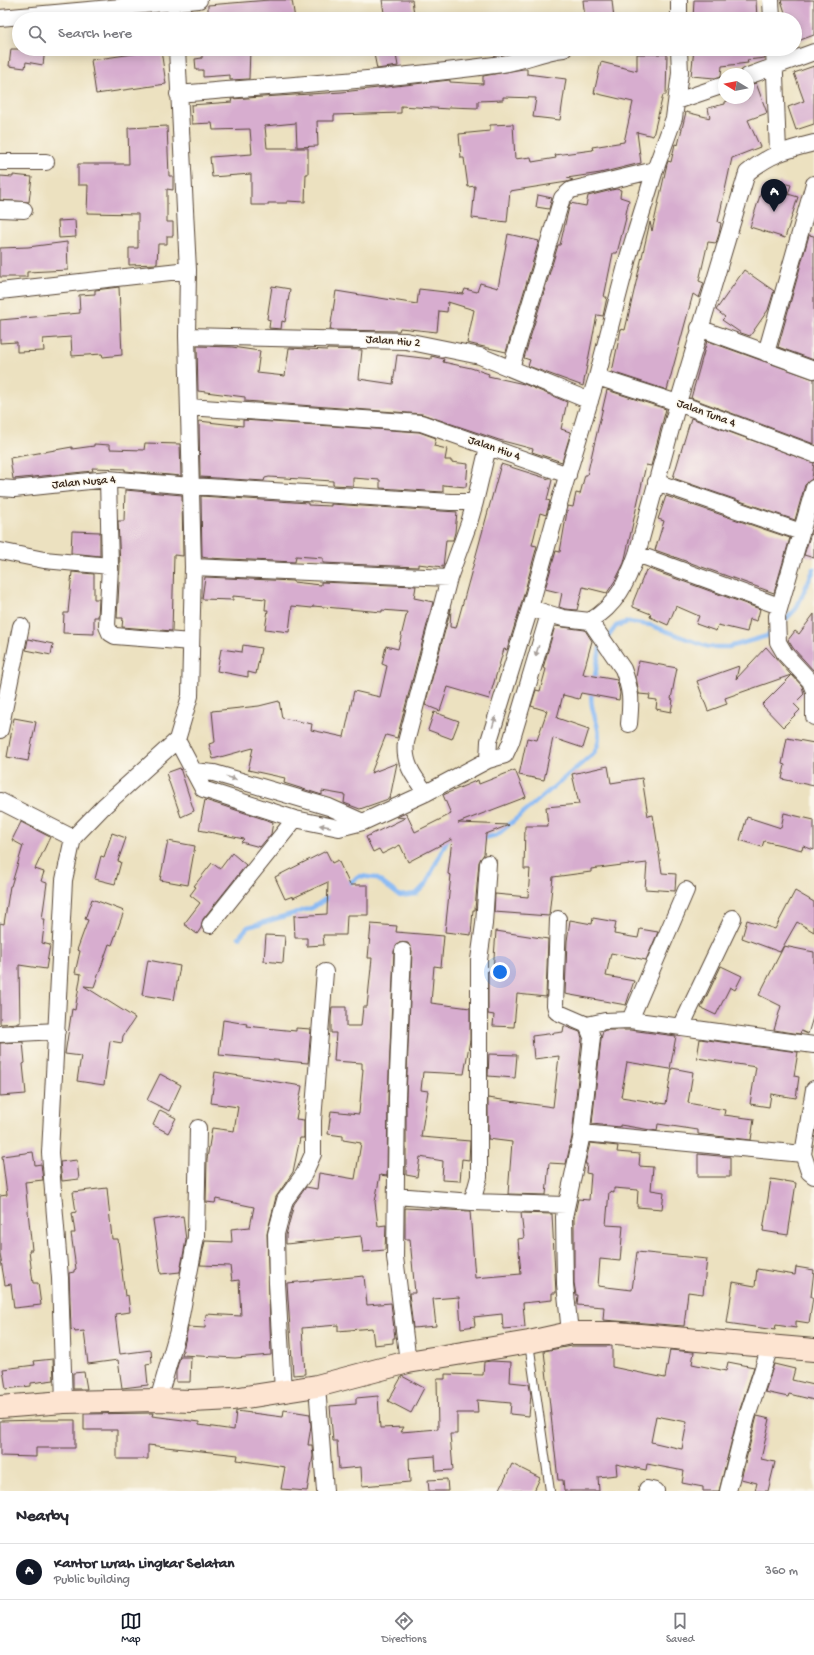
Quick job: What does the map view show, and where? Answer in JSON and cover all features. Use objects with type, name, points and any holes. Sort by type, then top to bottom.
[{"type":"street","points":[[62,12],[199,0]]},
{"type":"street","points":[[679,0],[679,12]]},
{"type":"street","points":[[771,0],[772,12]]},
{"type":"street","points":[[175,1],[176,12]]},
{"type":"street","points":[[0,18],[12,17]]},
{"type":"street","points":[[754,74],[814,52]]},
{"type":"street","points":[[64,1402],[60,1278],[50,1153],[64,880],[73,838],[103,807],[177,740],[190,696],[193,566],[187,336],[188,270],[177,56]]},
{"type":"street","points":[[178,94],[408,75],[504,63],[530,56]]},
{"type":"street","points":[[488,760],[489,740],[530,608],[597,377],[629,254],[655,170],[674,118],[680,73],[680,56]]},
{"type":"street","points":[[775,56],[778,152]]},
{"type":"street","points":[[676,101],[718,86]]},
{"type":"street","points":[[594,626],[627,583],[637,554],[678,403],[747,173],[778,152],[814,142]]},
{"type":"street","points":[[0,162],[46,162]]},
{"type":"street","points":[[511,368],[562,198],[571,190],[655,170]]},
{"type":"street","points":[[766,354],[814,184]]},
{"type":"street","points":[[0,209],[24,210]]},
{"type":"street","points":[[0,291],[188,270]]},
{"type":"street","points":[[700,328],[766,354],[814,370]]},
{"type":"street","name":"Jalan Hiu 2","points":[[187,336],[406,341],[480,356],[590,401]]},
{"type":"street","name":"Jalan Tuna 4","points":[[597,377],[678,403],[814,454]]},
{"type":"street","name":"Jalan Hiu 4","points":[[189,407],[421,423],[568,475]]},
{"type":"street","points":[[426,794],[410,770],[405,753],[449,578],[469,523],[488,447]]},
{"type":"street","points":[[108,479],[110,566],[107,626],[110,633],[116,636],[191,642]]},
{"type":"street","name":"Jalan Nusa 4","points":[[0,488],[14,489],[108,479],[191,486],[443,502],[474,502]]},
{"type":"street","points":[[656,482],[801,532]]},
{"type":"street","points":[[814,488],[778,611],[778,642],[785,654],[810,681],[814,691],[814,717]]},
{"type":"street","points":[[0,551],[44,560],[110,566]]},
{"type":"street","points":[[637,554],[778,611]]},
{"type":"street","points":[[193,566],[449,578]]},
{"type":"street","points":[[530,608],[594,626],[623,669],[631,694],[629,724]]},
{"type":"street","points":[[177,740],[203,789],[295,818],[339,828],[363,822],[426,794],[488,760],[504,755],[511,742],[549,614]]},
{"type":"street","points":[[0,730],[21,626]]},
{"type":"street","points":[[193,771],[214,772],[329,807],[363,822]]},
{"type":"street","points":[[0,801],[73,838]]},
{"type":"street","points":[[210,925],[295,818]]},
{"type":"street","points":[[472,1202],[479,1177],[479,960],[484,924],[488,864]]},
{"type":"street","points":[[630,1020],[686,890]]},
{"type":"street","points":[[681,1027],[733,918]]},
{"type":"street","points":[[558,919],[555,1005],[557,1012],[587,1025],[605,1021],[630,1020],[814,1045]]},
{"type":"street","points":[[403,951],[397,1089],[395,1257],[408,1362]]},
{"type":"street","points":[[283,1392],[276,1234],[285,1200],[304,1174],[313,1154],[313,1120],[325,972]]},
{"type":"street","points":[[570,1333],[565,1284],[564,1217],[582,1134],[592,1037],[587,1025]]},
{"type":"street","points":[[0,1034],[57,1032]]},
{"type":"street","points":[[814,1089],[803,1154],[809,1172],[814,1176]]},
{"type":"street","points":[[158,1400],[178,1331],[196,1237],[198,1128]]},
{"type":"street","points":[[582,1134],[803,1154]]},
{"type":"street","points":[[396,1196],[472,1202],[566,1205]]},
{"type":"street","points":[[0,1407],[64,1402],[158,1400],[192,1401],[232,1399],[317,1386],[408,1362],[529,1342],[570,1333],[616,1333],[814,1350]]},
{"type":"street","points":[[728,1491],[747,1417],[770,1347]]},
{"type":"street","points":[[317,1386],[325,1491]]},
{"type":"lane","points":[[529,1342],[550,1491]]},
{"type":"building","points":[[269,0],[292,0],[294,12],[208,12],[208,5]]},
{"type":"building","points":[[382,0],[412,0],[414,12],[384,12]]},
{"type":"building","points":[[583,0],[612,0],[613,12],[584,12]]},
{"type":"building","points":[[694,0],[756,0],[757,12],[693,12]]},
{"type":"building","points":[[781,0],[814,0],[814,35],[802,39],[802,12],[785,12]]},
{"type":"building","points":[[11,49],[12,56],[44,56],[43,65],[26,62],[25,68],[9,66]]},
{"type":"building","points":[[119,56],[162,56],[166,84],[96,94],[91,60]]},
{"type":"building","points":[[202,56],[250,56],[249,79],[230,80],[230,75],[203,77],[203,70],[196,70],[195,59],[202,58]]},
{"type":"building","points":[[374,56],[396,56],[398,66],[377,69]]},
{"type":"building","points":[[637,56],[667,56],[666,95],[663,95],[653,136],[637,132],[641,163],[600,173],[567,178],[573,180],[567,182],[510,191],[507,222],[472,218],[475,186],[468,187],[464,158],[461,158],[459,134],[490,131],[490,125],[513,124],[515,159],[531,157],[532,162],[556,158],[555,155],[593,150],[592,147],[624,142],[633,102],[594,93],[601,62],[637,71]]},
{"type":"building","points":[[693,56],[765,56],[765,58],[747,60],[748,63],[722,66],[722,68],[718,68],[718,77],[691,76]]},
{"type":"building","points":[[814,66],[814,124],[796,130],[788,107],[804,101],[794,73]]},
{"type":"building","points":[[527,69],[527,74],[566,79],[560,120],[533,117],[536,98],[503,97],[503,100],[478,101],[478,108],[449,107],[449,109],[401,106],[401,113],[334,115],[334,121],[317,121],[318,146],[297,147],[296,123],[265,126],[267,148],[308,148],[308,174],[306,174],[305,202],[287,201],[287,203],[251,205],[251,174],[212,177],[210,157],[252,154],[250,129],[213,130],[212,123],[192,124],[191,105],[232,102],[231,99],[342,92],[450,80],[450,82],[483,84],[483,76]]},
{"type":"building","points":[[756,83],[767,113],[748,120],[760,147],[732,158],[718,222],[721,223],[719,234],[716,243],[708,242],[699,281],[704,283],[699,298],[693,294],[667,390],[612,372],[621,329],[625,330],[650,222],[652,231],[667,164],[668,161],[671,162],[675,144],[678,145],[686,112],[710,118],[708,108],[725,104],[754,104],[754,84]]},
{"type":"building","points":[[167,126],[169,176],[173,176],[173,190],[167,189],[167,222],[173,222],[173,236],[167,236],[167,244],[158,244],[157,264],[129,265],[129,248],[138,248],[138,214],[87,213],[88,185],[78,185],[78,164],[129,164],[128,128]]},
{"type":"building","points":[[13,175],[32,177],[29,202],[0,200],[0,176],[13,177]]},
{"type":"building","points":[[779,182],[791,185],[788,194],[798,197],[785,238],[750,227],[763,186],[776,190]]},
{"type":"building","points":[[616,189],[621,190],[620,197],[629,200],[626,218],[617,253],[613,253],[604,297],[607,297],[603,316],[597,315],[583,386],[528,366],[530,360],[524,358],[558,245],[560,245],[570,203],[586,206],[588,196]]},
{"type":"building","points":[[538,195],[552,198],[549,209],[536,207]]},
{"type":"building","points":[[75,220],[76,237],[59,238],[58,221]]},
{"type":"building","points":[[508,234],[539,241],[506,352],[467,343],[474,310],[448,302],[447,312],[439,311],[437,332],[400,328],[399,331],[330,330],[336,291],[417,304],[419,289],[463,294],[465,289],[477,292],[480,283],[498,288]]},
{"type":"building","points":[[809,235],[814,236],[814,360],[778,347]]},
{"type":"building","points":[[67,242],[68,270],[27,272],[27,277],[0,277],[0,248],[28,247]]},
{"type":"building","points":[[744,270],[774,291],[768,310],[750,336],[741,333],[722,320],[725,317],[716,310]]},
{"type":"building","points":[[272,286],[290,289],[285,322],[282,321],[281,329],[269,328],[270,320],[267,319]]},
{"type":"building","points":[[119,287],[122,355],[103,357],[102,354],[72,356],[71,337],[43,339],[44,351],[17,352],[17,342],[0,343],[0,320],[80,313],[79,295],[95,294],[95,290]]},
{"type":"building","points":[[707,341],[814,379],[814,444],[691,398]]},
{"type":"building","points":[[197,346],[232,347],[260,351],[257,373],[285,376],[289,348],[362,350],[359,379],[393,384],[397,355],[431,359],[431,356],[444,359],[443,362],[471,368],[489,374],[488,376],[524,384],[567,402],[561,429],[570,432],[570,435],[562,462],[532,452],[533,449],[499,440],[422,414],[245,401],[245,397],[198,391]]},
{"type":"building","points":[[607,390],[666,409],[651,466],[646,465],[624,563],[616,579],[607,593],[583,587],[577,610],[565,609],[559,607],[562,593],[545,589],[556,551],[560,552],[568,506],[573,507],[576,493],[580,494],[585,475],[587,475]]},
{"type":"building","points":[[691,418],[814,463],[812,479],[805,485],[795,520],[673,478]]},
{"type":"building","points":[[243,420],[419,432],[436,438],[434,446],[447,449],[445,460],[468,464],[466,487],[443,485],[443,492],[380,488],[380,480],[353,478],[353,486],[333,485],[333,481],[269,477],[265,478],[264,481],[200,477],[199,421],[243,426]]},
{"type":"building","points":[[145,443],[180,444],[181,476],[125,471],[125,469],[92,468],[93,471],[13,479],[10,458],[72,447],[72,449],[94,446],[94,444],[110,445],[110,449],[144,450]]},
{"type":"building","points":[[501,464],[552,480],[547,500],[550,501],[546,515],[540,513],[532,545],[537,546],[521,605],[507,650],[504,649],[489,699],[448,687],[440,711],[425,705],[451,608],[450,627],[456,628]]},
{"type":"building","points":[[125,490],[182,495],[183,556],[174,555],[172,631],[122,627],[123,618],[117,618],[120,566],[118,521],[124,521]]},
{"type":"building","points":[[201,496],[308,503],[308,505],[331,506],[331,504],[457,512],[455,532],[453,540],[446,540],[443,567],[418,564],[418,567],[323,563],[323,558],[296,556],[295,562],[207,558],[202,557]]},
{"type":"building","points":[[666,496],[790,538],[774,593],[655,550],[664,521],[658,519]]},
{"type":"building","points":[[812,530],[814,531],[814,558],[804,555]]},
{"type":"building","points":[[72,531],[100,532],[100,556],[71,553]]},
{"type":"building","points":[[649,569],[760,609],[757,621],[750,619],[747,632],[718,625],[716,631],[696,624],[699,616],[676,606],[668,625],[650,617],[651,614],[633,607],[633,602],[646,570],[648,571]]},
{"type":"building","points":[[72,572],[94,574],[94,599],[99,599],[98,617],[94,617],[94,634],[63,633],[64,613],[68,613]]},
{"type":"building","points":[[205,577],[293,581],[321,585],[321,582],[416,586],[414,598],[433,602],[397,738],[386,735],[371,773],[397,763],[391,798],[360,809],[344,803],[345,795],[322,791],[322,795],[284,783],[285,778],[248,770],[253,748],[213,759],[209,744],[215,742],[212,711],[259,706],[279,701],[282,718],[312,724],[311,730],[344,737],[354,691],[380,697],[387,666],[382,664],[386,646],[398,649],[407,612],[382,610],[382,612],[313,606],[312,608],[292,606],[289,632],[265,629],[268,610],[265,610],[266,599],[233,596],[233,600],[202,599]]},
{"type":"building","points":[[814,614],[814,671],[793,648],[788,640],[795,631],[799,634]]},
{"type":"building","points":[[555,626],[585,630],[592,641],[583,674],[617,680],[620,693],[619,700],[581,693],[579,699],[563,695],[557,718],[589,729],[583,748],[553,738],[544,780],[519,775],[527,738],[537,740],[547,711],[531,706],[536,690],[540,691],[546,669],[543,668]]},
{"type":"building","points":[[28,639],[53,644],[51,655],[26,650]]},
{"type":"building","points":[[243,645],[261,648],[256,674],[248,672],[248,677],[217,671],[221,649],[242,652]]},
{"type":"building","points":[[766,647],[791,675],[725,698],[727,704],[708,711],[697,681],[739,666],[736,679]]},
{"type":"building","points":[[639,661],[677,668],[671,699],[673,700],[671,712],[656,709],[657,700],[649,699],[650,695],[639,694],[636,677]]},
{"type":"building","points":[[792,675],[802,686],[804,694],[794,704],[800,710],[783,727],[762,705]]},
{"type":"building","points":[[434,712],[459,721],[452,739],[428,730]]},
{"type":"building","points":[[14,718],[36,722],[28,761],[7,757]]},
{"type":"building","points":[[787,738],[814,743],[814,786],[782,779],[785,765],[782,764]]},
{"type":"building","points":[[608,766],[611,783],[642,778],[648,816],[653,815],[662,873],[676,874],[675,891],[645,889],[647,863],[630,864],[591,869],[591,872],[553,877],[549,916],[494,912],[495,894],[528,897],[530,869],[524,869],[525,826],[548,826],[546,807],[579,804],[572,774]]},
{"type":"building","points":[[180,768],[194,811],[181,817],[166,773]]},
{"type":"building","points":[[515,770],[526,797],[458,823],[509,825],[486,834],[484,854],[479,862],[475,910],[473,910],[471,935],[445,932],[451,875],[448,874],[452,839],[408,862],[400,845],[382,854],[379,849],[373,852],[366,837],[405,818],[397,817],[406,813],[415,832],[451,814],[443,795],[478,780],[479,784]]},
{"type":"building","points":[[205,800],[273,822],[271,834],[260,847],[241,842],[244,839],[199,830]]},
{"type":"building","points":[[784,813],[814,820],[814,850],[803,846],[802,850],[764,841],[762,847],[740,840],[747,817],[781,828]]},
{"type":"building","points":[[21,822],[50,837],[35,869],[44,872],[41,881],[47,883],[42,919],[45,919],[42,943],[50,945],[46,969],[19,965],[20,1023],[0,1024],[0,923],[4,924],[10,886],[23,846],[12,840]]},
{"type":"building","points":[[112,833],[126,838],[118,861],[121,862],[115,884],[95,879],[101,856],[104,857]]},
{"type":"building","points":[[168,841],[195,846],[188,885],[160,880]]},
{"type":"building","points":[[326,851],[332,863],[338,860],[350,885],[368,885],[368,915],[347,915],[346,935],[323,935],[324,945],[307,946],[307,938],[295,938],[294,916],[327,914],[328,882],[293,898],[293,896],[285,899],[275,877]]},
{"type":"building","points":[[232,853],[246,865],[203,919],[201,928],[197,934],[184,924],[200,903],[190,895],[196,887],[194,886],[212,863],[220,869]]},
{"type":"building","points":[[795,891],[814,902],[814,932],[797,922],[780,952],[742,938],[747,920],[775,929]]},
{"type":"building","points":[[92,899],[124,911],[112,945],[109,944],[94,987],[84,986],[135,1018],[123,1036],[122,1043],[110,1041],[104,1085],[77,1081],[81,1056],[65,1054],[72,1009],[75,1010],[81,974],[75,973],[80,951],[77,950],[88,920],[85,919]]},
{"type":"building","points":[[593,918],[616,922],[614,934],[638,938],[640,929],[658,932],[646,960],[611,953],[606,976],[634,981],[626,1005],[565,994],[567,941],[570,920],[592,924]]},
{"type":"building","points":[[371,924],[397,926],[396,932],[444,936],[441,967],[434,966],[431,1003],[470,1008],[470,1040],[464,1074],[423,1072],[421,1090],[428,1091],[421,1137],[470,1141],[469,1160],[462,1159],[460,1181],[442,1180],[443,1161],[420,1157],[417,1177],[406,1175],[406,1097],[412,951],[408,943],[399,942],[394,951],[388,1097],[387,1176],[380,1175],[375,1202],[378,1226],[386,1225],[385,1250],[363,1252],[361,1236],[286,1244],[286,1235],[294,1204],[306,1187],[317,1189],[319,1173],[355,1179],[361,1143],[343,1140],[343,1136],[328,1134],[331,1111],[359,1114],[363,1069],[362,1063],[334,1061],[336,1033],[331,1033],[331,1018],[332,1007],[346,1007],[346,1026],[361,1026],[363,1007],[367,1007],[372,958],[368,958]]},
{"type":"building","points":[[496,931],[548,939],[546,997],[517,994],[514,1027],[493,1026],[494,1015],[488,1014],[488,971],[493,971]]},
{"type":"building","points":[[266,935],[285,936],[283,963],[264,961]]},
{"type":"building","points":[[784,946],[814,952],[814,1014],[808,1034],[801,1031],[800,1034],[774,1030],[781,1006],[759,995]]},
{"type":"building","points":[[148,960],[180,966],[174,1000],[142,995]]},
{"type":"building","points":[[721,966],[742,976],[735,990],[730,987],[716,1015],[701,1008]]},
{"type":"building","points":[[223,1020],[247,1024],[246,1026],[296,1031],[296,1028],[311,1029],[308,1063],[219,1055]]},
{"type":"building","points":[[564,1026],[580,1032],[582,1038],[572,1137],[566,1164],[549,1163],[546,1195],[508,1194],[512,1142],[488,1139],[488,1098],[553,1107],[559,1056],[534,1059],[532,1036],[563,1032]]},
{"type":"building","points":[[630,1030],[676,1036],[670,1069],[627,1062],[621,1097],[666,1104],[672,1068],[693,1072],[688,1103],[725,1110],[724,1115],[754,1119],[751,1140],[698,1134],[698,1130],[658,1124],[657,1131],[620,1125],[620,1127],[592,1124],[601,1039],[603,1031]]},
{"type":"building","points":[[700,1039],[798,1052],[794,1076],[799,1077],[796,1098],[771,1094],[769,1107],[750,1104],[756,1067],[697,1058]]},
{"type":"building","points":[[23,1042],[25,1063],[23,1064],[26,1094],[0,1096],[0,1043]]},
{"type":"building","points":[[489,1054],[517,1055],[515,1078],[488,1076]]},
{"type":"building","points":[[215,1072],[302,1086],[296,1119],[304,1120],[304,1138],[300,1138],[293,1172],[276,1197],[267,1234],[271,1355],[235,1358],[182,1355],[188,1327],[205,1328],[206,1314],[241,1316],[239,1280],[232,1281],[230,1266],[200,1265],[205,1241],[232,1242],[231,1229],[250,1227],[254,1207],[216,1199],[215,1203],[206,1202],[207,1159],[212,1128],[234,1131],[238,1107],[211,1103]]},
{"type":"building","points":[[160,1074],[181,1085],[169,1111],[147,1100]]},
{"type":"building","points":[[160,1110],[176,1118],[168,1133],[153,1125]]},
{"type":"building","points":[[590,1143],[618,1146],[617,1152],[640,1154],[639,1166],[653,1167],[651,1190],[664,1192],[662,1209],[637,1207],[638,1190],[614,1188],[614,1193],[609,1192],[606,1225],[623,1226],[620,1261],[600,1259],[598,1286],[632,1290],[637,1252],[707,1259],[703,1294],[688,1292],[684,1326],[603,1320],[604,1307],[577,1305],[578,1295],[576,1295],[574,1283],[574,1218],[578,1199],[589,1200],[591,1174],[586,1173],[587,1164],[585,1164]]},
{"type":"building","points":[[33,1152],[35,1165],[41,1164],[43,1180],[25,1182],[32,1250],[29,1250],[33,1283],[38,1283],[41,1305],[14,1308],[11,1284],[5,1285],[0,1254],[0,1196],[7,1195],[2,1156]]},
{"type":"building","points":[[698,1154],[730,1157],[730,1177],[698,1177]]},
{"type":"building","points":[[77,1160],[79,1179],[62,1181],[60,1162]]},
{"type":"building","points":[[771,1179],[796,1183],[788,1235],[763,1231]]},
{"type":"building","points":[[107,1188],[112,1239],[118,1239],[125,1296],[128,1295],[130,1312],[115,1314],[120,1354],[151,1350],[152,1363],[146,1364],[148,1385],[122,1388],[118,1360],[88,1364],[84,1331],[75,1332],[74,1329],[71,1330],[69,1273],[74,1272],[76,1269],[71,1233],[75,1233],[72,1213],[76,1212],[73,1192]]},
{"type":"building","points":[[405,1208],[470,1211],[475,1278],[521,1274],[518,1239],[524,1238],[521,1213],[552,1214],[556,1293],[552,1293],[552,1300],[523,1303],[525,1327],[503,1329],[502,1314],[474,1317],[475,1326],[461,1328],[459,1297],[433,1299],[436,1326],[413,1328],[409,1293],[415,1293],[410,1239],[405,1239]]},
{"type":"building","points":[[183,1216],[186,1240],[180,1272],[161,1274],[153,1220]]},
{"type":"building","points":[[796,1267],[814,1270],[811,1297],[813,1297],[809,1323],[796,1321],[796,1328],[776,1325],[775,1330],[727,1323],[733,1282],[755,1286],[757,1269],[795,1275]]},
{"type":"building","points":[[364,1276],[367,1305],[391,1303],[395,1338],[393,1338],[393,1343],[374,1345],[372,1328],[338,1331],[338,1325],[302,1328],[305,1374],[293,1375],[287,1283]]},
{"type":"building","points":[[571,1346],[612,1346],[612,1367],[665,1378],[670,1350],[694,1352],[692,1364],[726,1371],[728,1362],[754,1367],[738,1415],[719,1491],[703,1491],[703,1487],[682,1483],[684,1471],[647,1464],[646,1470],[616,1464],[617,1475],[598,1477],[599,1491],[564,1491],[563,1480],[558,1480],[544,1351]],"holes":[[[656,1416],[687,1422],[682,1449],[651,1442]]]},
{"type":"building","points":[[180,1357],[191,1357],[190,1382],[176,1382],[176,1371]]},
{"type":"building","points":[[53,1359],[54,1380],[31,1383],[31,1386],[6,1389],[3,1369],[35,1365],[34,1361]]},
{"type":"building","points":[[484,1362],[511,1362],[510,1382],[529,1384],[531,1395],[529,1416],[510,1414],[511,1403],[477,1400],[478,1413],[457,1413],[457,1434],[450,1434],[453,1470],[436,1471],[435,1456],[409,1458],[410,1482],[362,1486],[361,1467],[339,1469],[337,1441],[333,1441],[330,1406],[356,1404],[356,1398],[378,1396],[380,1428],[404,1427],[401,1432],[438,1429],[437,1379],[445,1379],[445,1374],[483,1375]]},
{"type":"building","points":[[774,1364],[795,1369],[792,1380],[814,1385],[814,1400],[789,1394],[788,1397],[765,1392]]},
{"type":"building","points":[[84,1372],[87,1389],[73,1389],[73,1373]]},
{"type":"building","points":[[402,1376],[424,1388],[411,1413],[388,1401]]},
{"type":"building","points":[[284,1410],[310,1414],[311,1426],[308,1445],[312,1445],[313,1456],[307,1491],[281,1489],[285,1467],[237,1460],[238,1455],[148,1445],[148,1459],[117,1459],[117,1430],[84,1430],[84,1414],[153,1413],[152,1416],[199,1422],[199,1425],[234,1430],[236,1411],[283,1417]]},
{"type":"building","points":[[757,1416],[770,1419],[761,1459],[775,1462],[768,1491],[755,1491],[757,1483],[741,1479]]},
{"type":"building","points":[[75,1420],[75,1448],[36,1448],[36,1457],[0,1456],[0,1421]]},
{"type":"building","points":[[512,1464],[540,1478],[534,1491],[499,1491]]},
{"type":"building","points":[[447,1479],[448,1491],[429,1491],[428,1480]]},
{"type":"waterway","points":[[782,623],[796,609],[814,569]]},
{"type":"waterway","points":[[594,681],[600,648],[616,626],[628,622],[650,625],[708,647],[729,647],[767,636],[773,631]]},
{"type":"waterway","points":[[480,839],[497,835],[594,753],[598,745],[599,737],[592,707],[592,690]]},
{"type":"waterway","points":[[345,886],[360,876],[376,878],[400,896],[416,894],[426,884],[449,838]]},
{"type":"waterway","points":[[239,937],[248,927],[312,908],[332,895]]},
{"type":"place","name":"Kantor Lurah Lingkar Selatan","points":[[774,212]]}]
